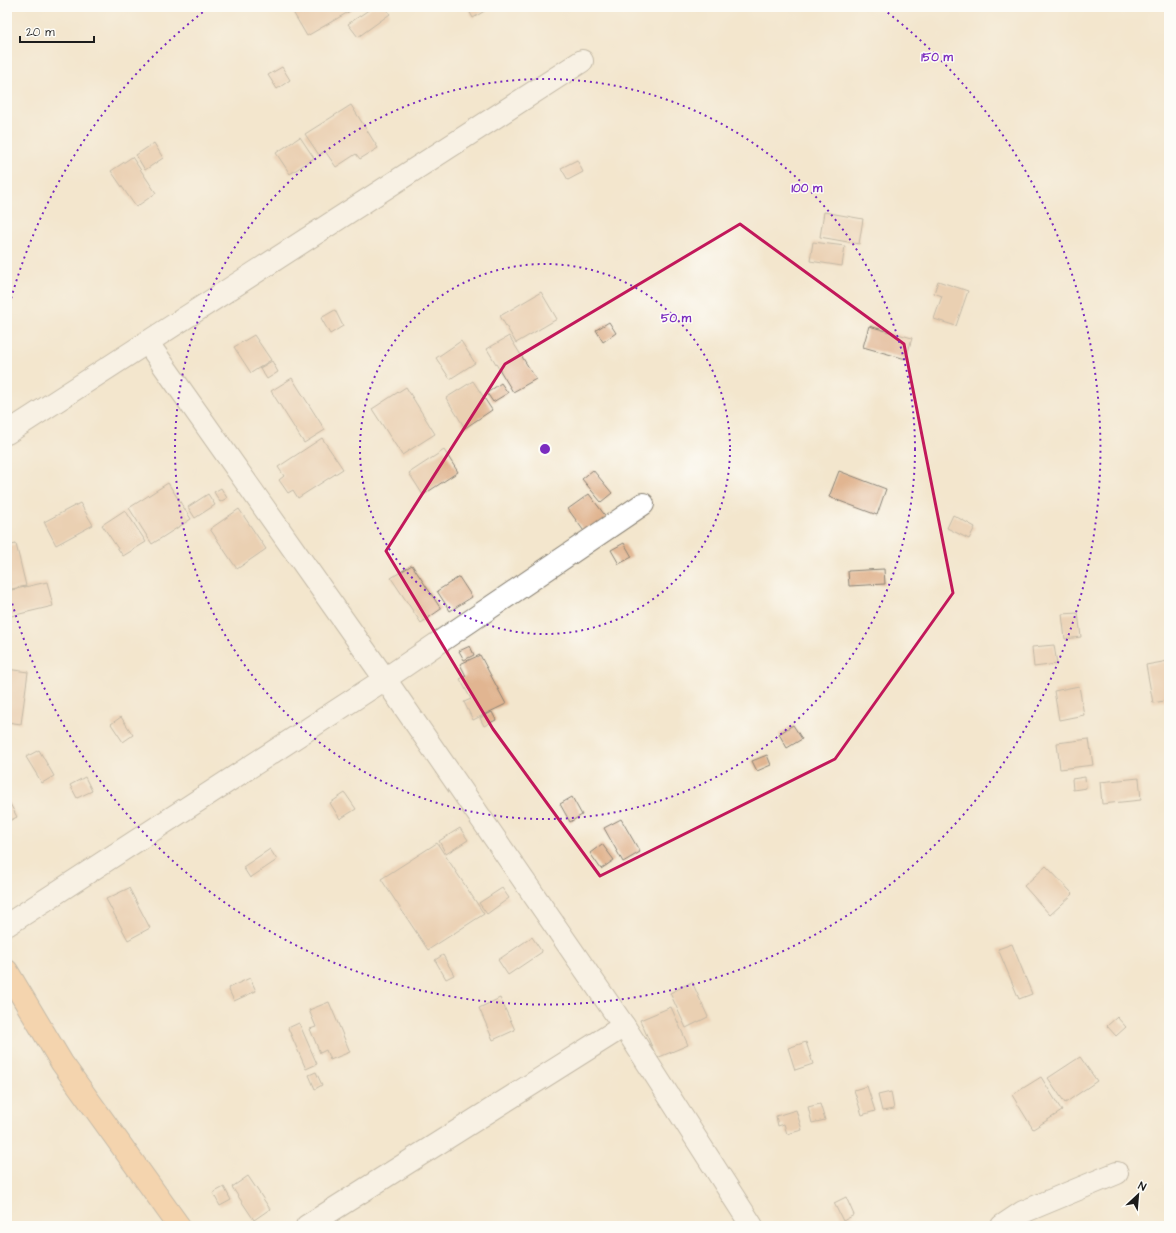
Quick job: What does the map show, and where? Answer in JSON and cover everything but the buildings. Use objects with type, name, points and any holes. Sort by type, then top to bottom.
[{"type":"highway","points":[[7,971],[62,1063],[180,1226]]},
{"type":"street","points":[[7,433],[582,61]]},
{"type":"street","points":[[147,342],[385,679],[624,1026],[752,1226]]},
{"type":"street","points":[[7,925],[385,679],[643,504]]},
{"type":"street","points":[[307,1226],[624,1026]]},
{"type":"street","points":[[1002,1226],[1023,1212],[1117,1173]]},
{"type":"highlighted area","points":[[740,224],[904,344],[953,593],[835,759],[600,876],[493,729],[386,551],[505,364]]}]
